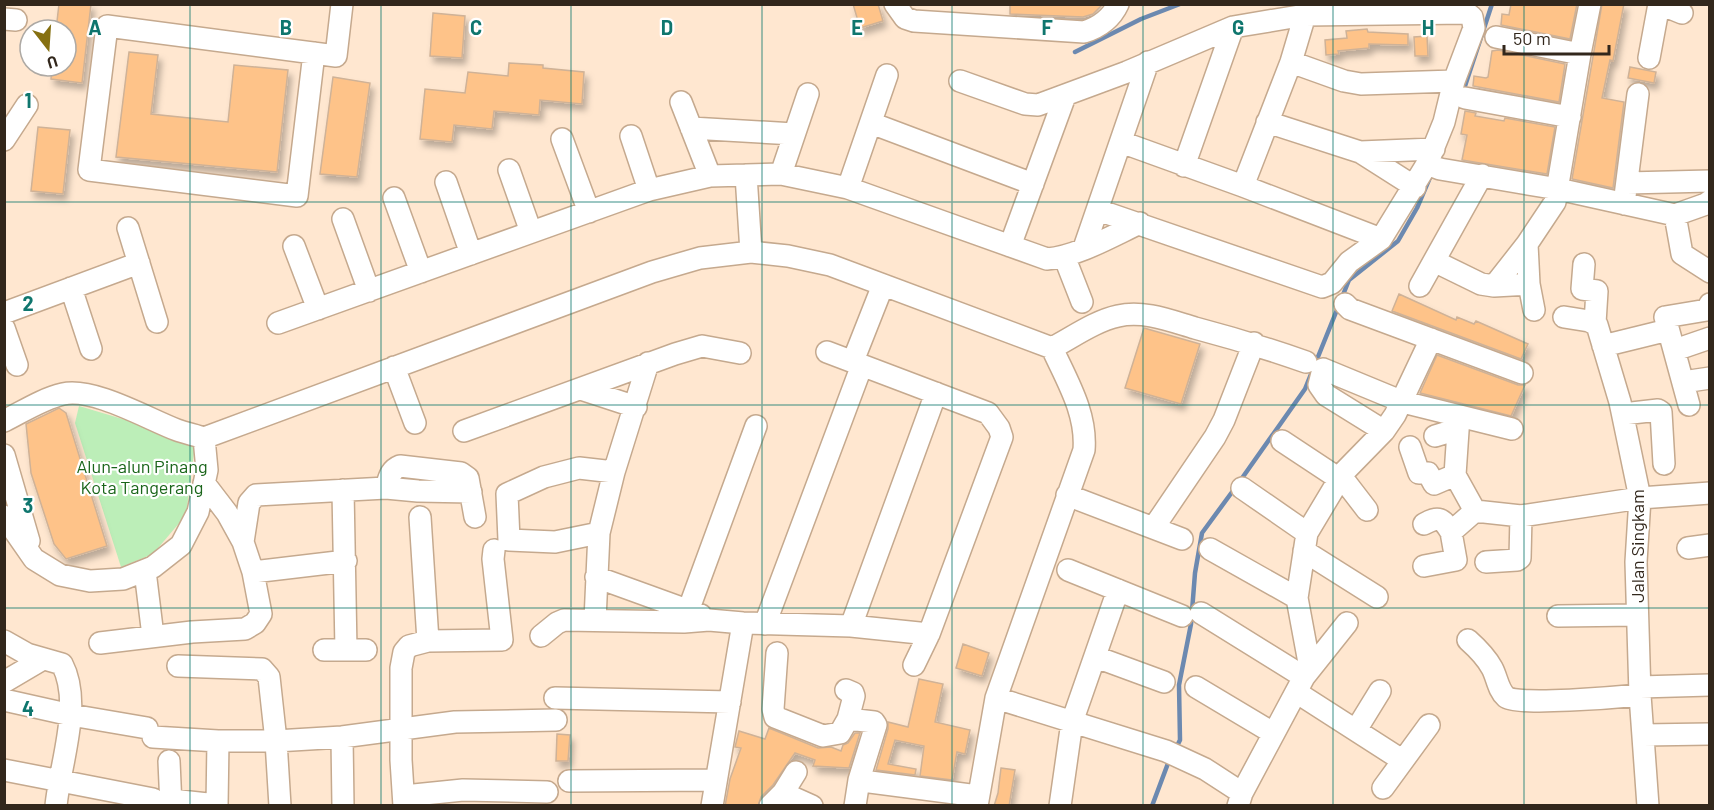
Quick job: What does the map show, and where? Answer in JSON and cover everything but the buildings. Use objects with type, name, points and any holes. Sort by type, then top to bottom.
[{"type":"street","points":[[314,53],[297,196],[88,170],[107,26],[314,53],[336,56],[342,4]]},
{"type":"street","points":[[895,4],[905,18],[914,21],[1084,32],[1112,17],[1118,4]]},
{"type":"street","points":[[1494,286],[1527,244],[1555,202],[1590,4]]},
{"type":"street","points":[[1649,58],[1659,4],[1682,13]]},
{"type":"street","points":[[960,81],[1031,105],[1065,96],[1233,27],[1305,15],[1467,13],[1472,17],[1474,28],[1460,90],[1444,122],[1433,162],[1381,239],[1349,262],[1332,283],[1322,287],[1098,210]]},
{"type":"street","points":[[1243,186],[1291,62],[1305,15]]},
{"type":"street","points":[[1184,166],[1233,27]]},
{"type":"street","points":[[1496,37],[1580,54]]},
{"type":"street","points":[[1084,248],[1148,62]]},
{"type":"street","points":[[1291,62],[1344,81],[1460,90],[1570,117]]},
{"type":"street","points":[[848,188],[887,75]]},
{"type":"street","points":[[781,174],[808,94]]},
{"type":"street","points":[[1626,193],[1638,94]]},
{"type":"street","points":[[1010,246],[1065,96]]},
{"type":"street","points":[[681,102],[710,176]]},
{"type":"street","points":[[4,140],[27,105]]},
{"type":"street","points":[[1268,122],[1360,152],[1433,162],[1482,176],[1558,189],[1626,193],[1710,181]]},
{"type":"street","points":[[871,123],[1033,184]]},
{"type":"street","points":[[691,128],[794,134]]},
{"type":"street","points":[[631,136],[649,190]]},
{"type":"street","points":[[562,139],[589,212]]},
{"type":"street","points":[[1121,142],[1381,239]]},
{"type":"street","points":[[1360,152],[1415,187]]},
{"type":"street","points":[[509,170],[531,232]]},
{"type":"street","points":[[278,323],[649,190],[710,176],[781,174],[848,188],[1039,258],[1055,259],[1064,256],[1140,223]]},
{"type":"street","points":[[746,175],[751,252]]},
{"type":"street","points":[[1420,286],[1482,176]]},
{"type":"street","points":[[446,182],[471,254]]},
{"type":"street","points":[[1626,193],[1675,215],[1710,201]]},
{"type":"street","points":[[394,198],[421,272]]},
{"type":"street","points":[[1675,215],[1682,254],[1710,272]]},
{"type":"street","points":[[343,219],[369,291]]},
{"type":"street","points":[[128,228],[157,322]]},
{"type":"street","points":[[1527,244],[1529,284],[1534,310]]},
{"type":"street","points":[[294,246],[318,309]]},
{"type":"street","points":[[4,421],[38,403],[66,394],[89,395],[153,418],[177,430],[204,438],[652,272],[700,258],[751,252],[788,256],[830,265],[1052,348],[1076,399],[1085,435],[1084,450],[996,698],[978,801],[870,782]]},
{"type":"street","points":[[1064,256],[1082,302]]},
{"type":"street","points":[[1434,261],[1481,284],[1494,286],[1529,284]]},
{"type":"street","points":[[4,313],[139,263]]},
{"type":"street","points":[[1564,317],[1595,323],[1597,291],[1582,289],[1584,264]]},
{"type":"street","points":[[765,624],[883,285]]},
{"type":"street","points":[[71,288],[92,349]]},
{"type":"street","points":[[1345,304],[1350,309],[1522,373]]},
{"type":"street","points":[[1689,405],[1665,317],[1707,310],[1710,304]]},
{"type":"street","points":[[1052,348],[1104,321],[1120,316],[1135,315],[1153,316],[1254,343],[1306,362]]},
{"type":"street","name":"Jalan Singkam","points":[[1595,323],[1604,346],[1623,414],[1640,498],[1635,562],[1648,806]]},
{"type":"street","points":[[4,328],[17,364]]},
{"type":"street","points":[[1604,346],[1668,330]]},
{"type":"street","points":[[1675,350],[1710,338]]},
{"type":"street","points":[[1303,679],[1297,598],[1306,542],[1339,479],[1384,431],[1403,402],[1431,339]]},
{"type":"street","points":[[1154,527],[1215,437],[1254,343]]},
{"type":"street","points":[[464,431],[648,363],[702,346],[740,353]]},
{"type":"street","points":[[827,352],[988,413],[999,428],[1002,437],[929,634],[914,665]]},
{"type":"street","points":[[595,620],[599,533],[614,472],[648,363]]},
{"type":"street","points":[[394,367],[415,423]]},
{"type":"street","points":[[1384,431],[1326,395],[1319,385],[1323,369],[1459,422],[1512,429]]},
{"type":"street","points":[[1683,382],[1710,378]]},
{"type":"street","points":[[581,389],[636,407]]},
{"type":"street","points":[[851,626],[936,393]]},
{"type":"street","points":[[1623,414],[1658,410],[1661,412],[1664,465]]},
{"type":"street","points":[[1435,436],[1459,422]]},
{"type":"street","points":[[1459,422],[1455,475],[1475,511]]},
{"type":"street","points":[[687,616],[756,426]]},
{"type":"street","points":[[4,516],[34,559],[60,575],[90,581],[123,579],[145,571],[181,545],[198,512],[207,470],[204,438]]},
{"type":"street","points":[[1282,441],[1352,489],[1367,510]]},
{"type":"street","points":[[1410,447],[1419,473],[1428,473],[1434,484],[1455,475]]},
{"type":"street","points":[[4,456],[34,559]]},
{"type":"street","points":[[243,542],[249,503],[256,495],[386,488],[390,474],[394,468],[400,466],[461,473],[468,478],[475,517]]},
{"type":"street","points":[[599,533],[555,542],[509,540],[507,494],[544,477],[579,468],[614,472]]},
{"type":"street","points":[[100,643],[153,636],[245,629],[255,624],[261,614],[253,572],[243,542],[228,513],[204,483]]},
{"type":"street","points":[[1242,488],[1306,542],[1377,597]]},
{"type":"street","points":[[324,650],[356,650],[346,561],[344,490]]},
{"type":"street","points":[[1451,532],[1475,511],[1521,516],[1640,498],[1710,493]]},
{"type":"street","points":[[1067,495],[1182,539]]},
{"type":"street","points":[[1486,562],[1520,558],[1521,516]]},
{"type":"street","points":[[420,518],[429,641]]},
{"type":"street","points":[[1424,524],[1439,519],[1444,520],[1451,532],[1456,560],[1424,566]]},
{"type":"street","points":[[1688,548],[1710,545]]},
{"type":"street","points":[[1210,549],[1297,598]]},
{"type":"street","points":[[495,550],[493,559],[502,640],[429,641],[409,646],[404,652],[401,668],[401,760],[404,801],[463,790],[547,792]]},
{"type":"street","points":[[253,572],[346,561]]},
{"type":"street","points":[[1068,570],[1118,590],[1192,614],[1303,679],[1356,730],[1402,760]]},
{"type":"street","points":[[145,571],[153,636]]},
{"type":"street","points":[[596,577],[687,616]]},
{"type":"street","points":[[1063,805],[1072,722],[1118,590]]},
{"type":"street","points":[[1558,616],[1637,615]]},
{"type":"street","points":[[542,636],[564,620],[687,616],[743,624],[851,626],[929,634]]},
{"type":"street","points":[[996,698],[1175,755],[1206,769],[1240,799],[1303,679],[1347,623]]},
{"type":"street","points":[[712,806],[743,624]]},
{"type":"street","points":[[1468,640],[1478,648],[1492,667],[1502,692],[1508,699],[1518,701],[1573,699],[1710,685]]},
{"type":"street","points":[[4,641],[27,654],[62,664],[67,673],[71,715],[58,780],[56,806]]},
{"type":"street","points":[[777,653],[773,709],[775,717],[823,736],[840,733],[848,718],[854,696],[846,690]]},
{"type":"street","points":[[1096,657],[1164,682]]},
{"type":"street","points":[[4,682],[43,659]]},
{"type":"street","points":[[178,666],[262,669],[266,672],[269,678],[276,741],[280,806]]},
{"type":"street","points":[[1196,687],[1273,734]]},
{"type":"street","points":[[1356,730],[1380,691]]},
{"type":"street","points":[[555,698],[730,702]]},
{"type":"street","points":[[4,700],[150,732],[218,741],[276,741],[342,737],[455,722],[556,720]]},
{"type":"street","points":[[848,718],[876,725],[855,806]]},
{"type":"street","points":[[1383,788],[1429,725]]},
{"type":"street","points":[[1643,735],[1710,734]]},
{"type":"street","points":[[342,737],[343,806]]},
{"type":"street","points":[[4,770],[165,801],[217,805],[218,741]]},
{"type":"street","points":[[165,801],[170,760]]},
{"type":"street","points":[[796,772],[776,800],[812,806]]},
{"type":"street","points":[[568,781],[716,780]]},
{"type":"green space","name":"Alun-alun Pinang Kota Tangerang","points":[[79,406],[156,429],[195,445],[186,515],[153,554],[121,567],[75,423]]},
{"type":"waterway","points":[[1075,52],[1141,19],[1180,4]]},
{"type":"waterway","points":[[1463,92],[1492,4]]},
{"type":"waterway","points":[[1240,481],[1305,389],[1349,280],[1398,241],[1417,208],[1431,175]]},
{"type":"waterway","points":[[1176,748],[1180,740],[1179,685],[1191,624],[1195,573],[1202,533],[1235,488]]},
{"type":"waterway","points":[[1152,806],[1170,758]]}]
